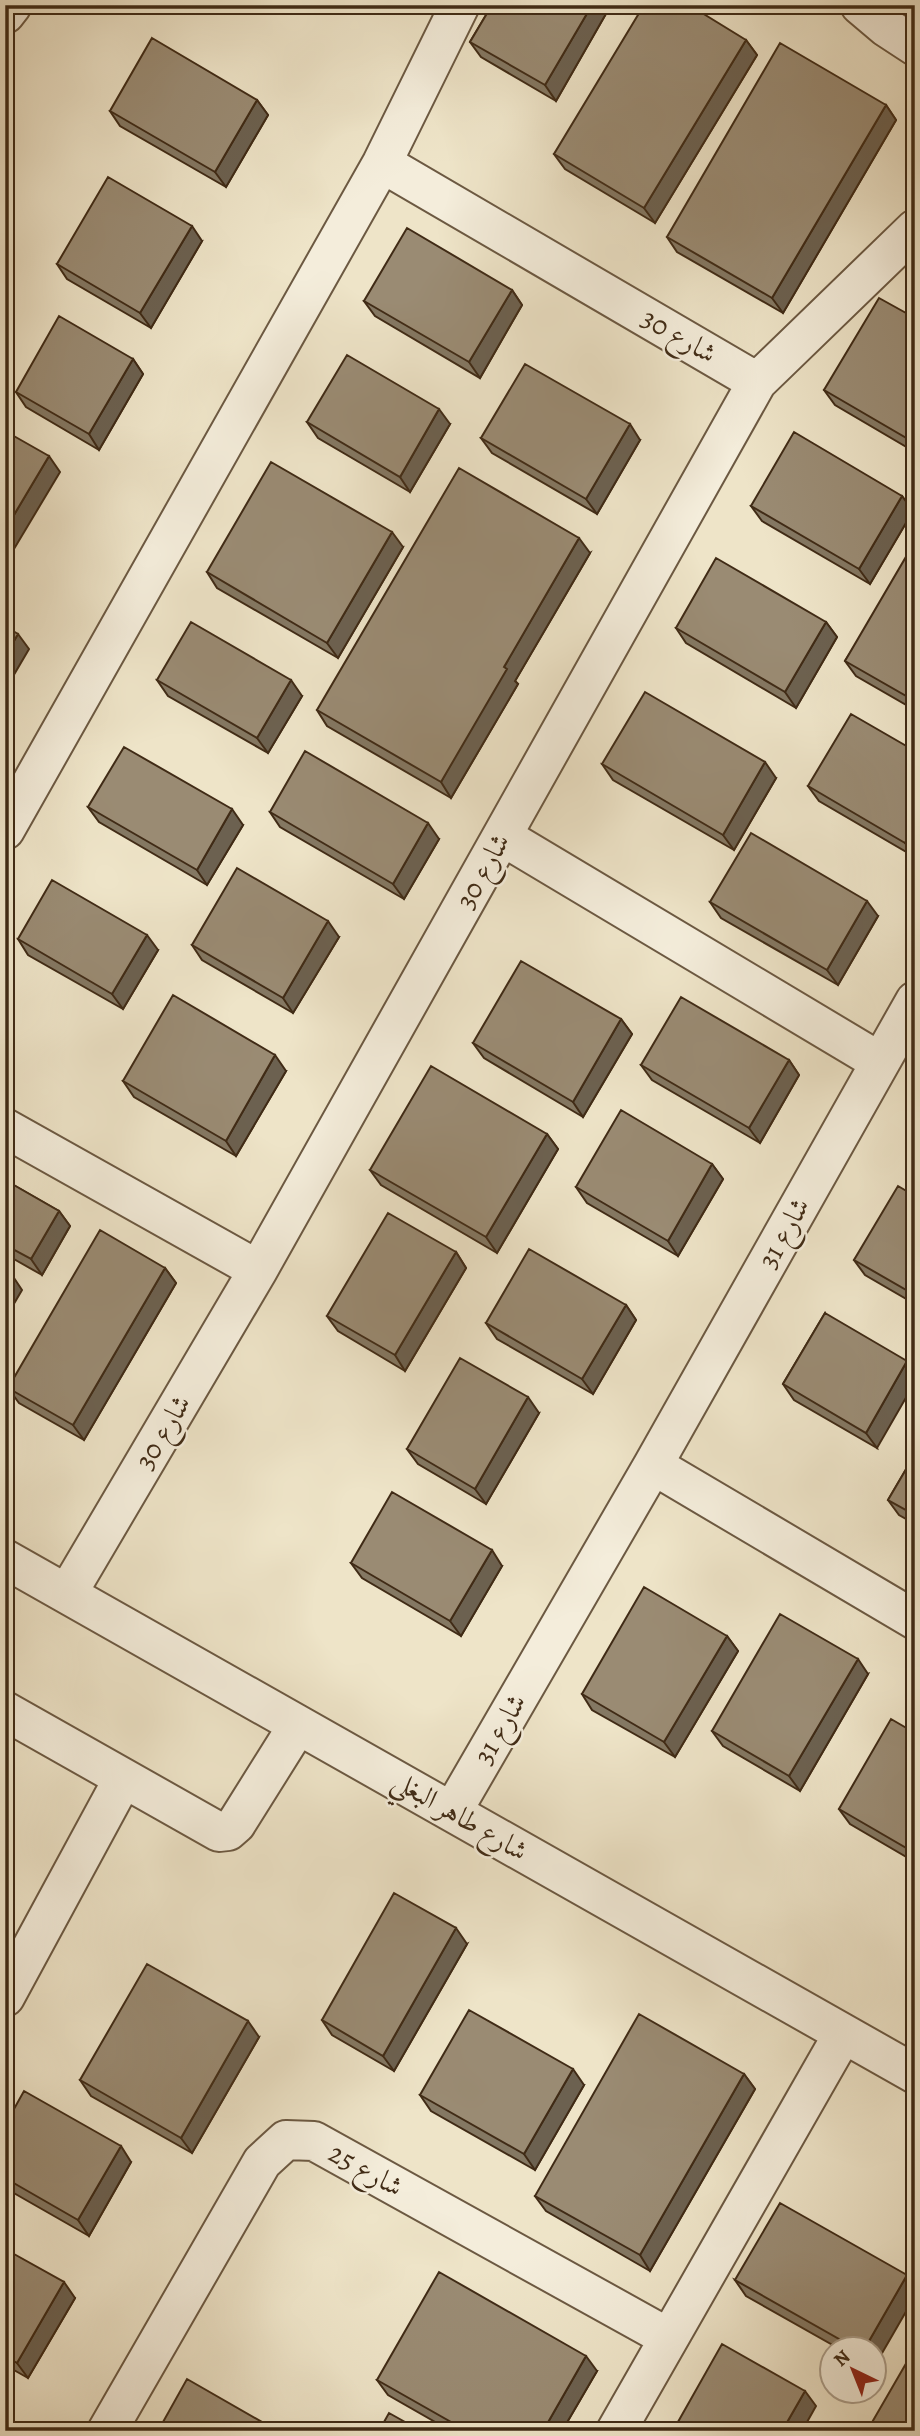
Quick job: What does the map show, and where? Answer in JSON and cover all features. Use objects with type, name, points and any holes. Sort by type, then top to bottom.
[{"type":"street","points":[[5,14],[12,5]]},
{"type":"street","points":[[5,830],[382,163],[460,5]]},
{"type":"street","points":[[860,5],[915,46]]},
{"type":"street","name":"شارع 30","points":[[67,1594],[258,1270],[757,382],[382,163]]},
{"type":"street","points":[[757,382],[915,229]]},
{"type":"street","points":[[502,836],[880,1062]]},
{"type":"street","name":"شارع 31","points":[[452,1812],[653,1465],[915,1001]]},
{"type":"street","points":[[5,1128],[258,1270]]},
{"type":"street","points":[[653,1465],[915,1620]]},
{"type":"street","name":"شارع طاهر البغلي","points":[[5,1559],[915,2074]]},
{"type":"street","points":[[5,1711],[214,1831],[228,1831],[240,1819],[298,1725]]},
{"type":"street","points":[[5,1997],[123,1779]]},
{"type":"street","points":[[616,2431],[844,2034]]},
{"type":"street","name":"شارع 25","points":[[107,2431],[262,2162],[286,2140],[314,2141],[669,2338]]},
{"type":"building","points":[[492,5],[592,5],[545,85],[470,42]]},
{"type":"building","points":[[644,5],[689,5],[746,40],[644,208],[554,154]]},
{"type":"building","points":[[152,38],[257,100],[215,172],[110,111]]},
{"type":"building","points":[[780,43],[886,105],[772,298],[667,237]]},
{"type":"building","points":[[108,177],[192,226],[140,313],[57,264]]},
{"type":"building","points":[[407,228],[512,290],[469,362],[364,301]]},
{"type":"building","points":[[879,298],[915,318],[915,443],[824,390]]},
{"type":"building","points":[[59,316],[133,359],[89,434],[16,392]]},
{"type":"building","points":[[347,355],[439,409],[400,477],[307,422]]},
{"type":"building","points":[[525,364],[630,424],[586,499],[481,438]]},
{"type":"building","points":[[5,431],[49,456],[5,530]]},
{"type":"building","points":[[794,432],[902,496],[859,569],[751,506]]},
{"type":"building","points":[[271,462],[392,532],[327,643],[207,572]]},
{"type":"building","points":[[459,468],[579,538],[441,782],[317,710]]},
{"type":"building","points":[[910,550],[915,553],[915,701],[845,661]]},
{"type":"building","points":[[716,558],[826,622],[785,692],[676,628]]},
{"type":"building","points":[[191,622],[291,680],[257,738],[157,680]]},
{"type":"building","points":[[5,626],[18,634],[5,656]]},
{"type":"building","points":[[645,692],[765,762],[723,835],[602,764]]},
{"type":"building","points":[[851,714],[915,751],[915,827],[905,843],[808,786]]},
{"type":"building","points":[[124,747],[232,809],[197,870],[88,807]]},
{"type":"building","points":[[305,751],[428,823],[393,884],[270,812]]},
{"type":"building","points":[[751,833],[867,901],[827,970],[710,902]]},
{"type":"building","points":[[237,868],[328,921],[283,998],[192,945]]},
{"type":"building","points":[[52,880],[147,935],[112,994],[18,939]]},
{"type":"building","points":[[521,961],[621,1019],[573,1102],[473,1043]]},
{"type":"building","points":[[173,995],[275,1055],[226,1141],[123,1081]]},
{"type":"building","points":[[681,997],[789,1060],[749,1128],[641,1065]]},
{"type":"building","points":[[431,1066],[547,1134],[486,1237],[370,1170]]},
{"type":"building","points":[[621,1110],[712,1164],[668,1241],[576,1187]]},
{"type":"building","points":[[5,1180],[59,1211],[31,1259],[5,1245]]},
{"type":"building","points":[[898,1186],[915,1196],[915,1295],[854,1260]]},
{"type":"building","points":[[388,1213],[456,1252],[395,1355],[327,1316]]},
{"type":"building","points":[[100,1230],[165,1268],[73,1425],[8,1388]]},
{"type":"building","points":[[529,1249],[626,1305],[582,1379],[486,1323]]},
{"type":"building","points":[[5,1271],[12,1275],[5,1285]]},
{"type":"building","points":[[825,1313],[907,1361],[866,1433],[783,1384]]},
{"type":"building","points":[[460,1358],[528,1397],[475,1489],[407,1449]]},
{"type":"building","points":[[915,1454],[915,1515],[888,1500]]},
{"type":"building","points":[[392,1492],[492,1550],[450,1621],[351,1563]]},
{"type":"building","points":[[644,1587],[727,1636],[664,1742],[582,1694]]},
{"type":"building","points":[[780,1614],[858,1659],[789,1776],[712,1731]]},
{"type":"building","points":[[891,1719],[915,1733],[915,1853],[839,1809]]},
{"type":"building","points":[[394,1893],[456,1928],[383,2056],[322,2020]]},
{"type":"building","points":[[147,1964],[248,2021],[181,2138],[80,2080]]},
{"type":"building","points":[[469,2010],[573,2069],[524,2154],[420,2095]]},
{"type":"building","points":[[639,2014],[744,2074],[640,2255],[535,2196]]},
{"type":"building","points":[[24,2091],[121,2146],[78,2220],[5,2178],[5,2125]]},
{"type":"building","points":[[780,2203],[907,2275],[873,2334],[830,2334],[735,2280]]},
{"type":"building","points":[[5,2249],[64,2282],[17,2363],[5,2356]]},
{"type":"building","points":[[439,2272],[586,2356],[543,2431],[467,2431],[377,2380]]},
{"type":"building","points":[[722,2344],[805,2391],[782,2431],[674,2429]]},
{"type":"building","points":[[915,2348],[915,2431],[867,2431],[883,2404],[888,2404],[888,2395]]},
{"type":"building","points":[[187,2379],[276,2430],[158,2431]]},
{"type":"building","points":[[389,2413],[421,2431],[379,2431]]}]
